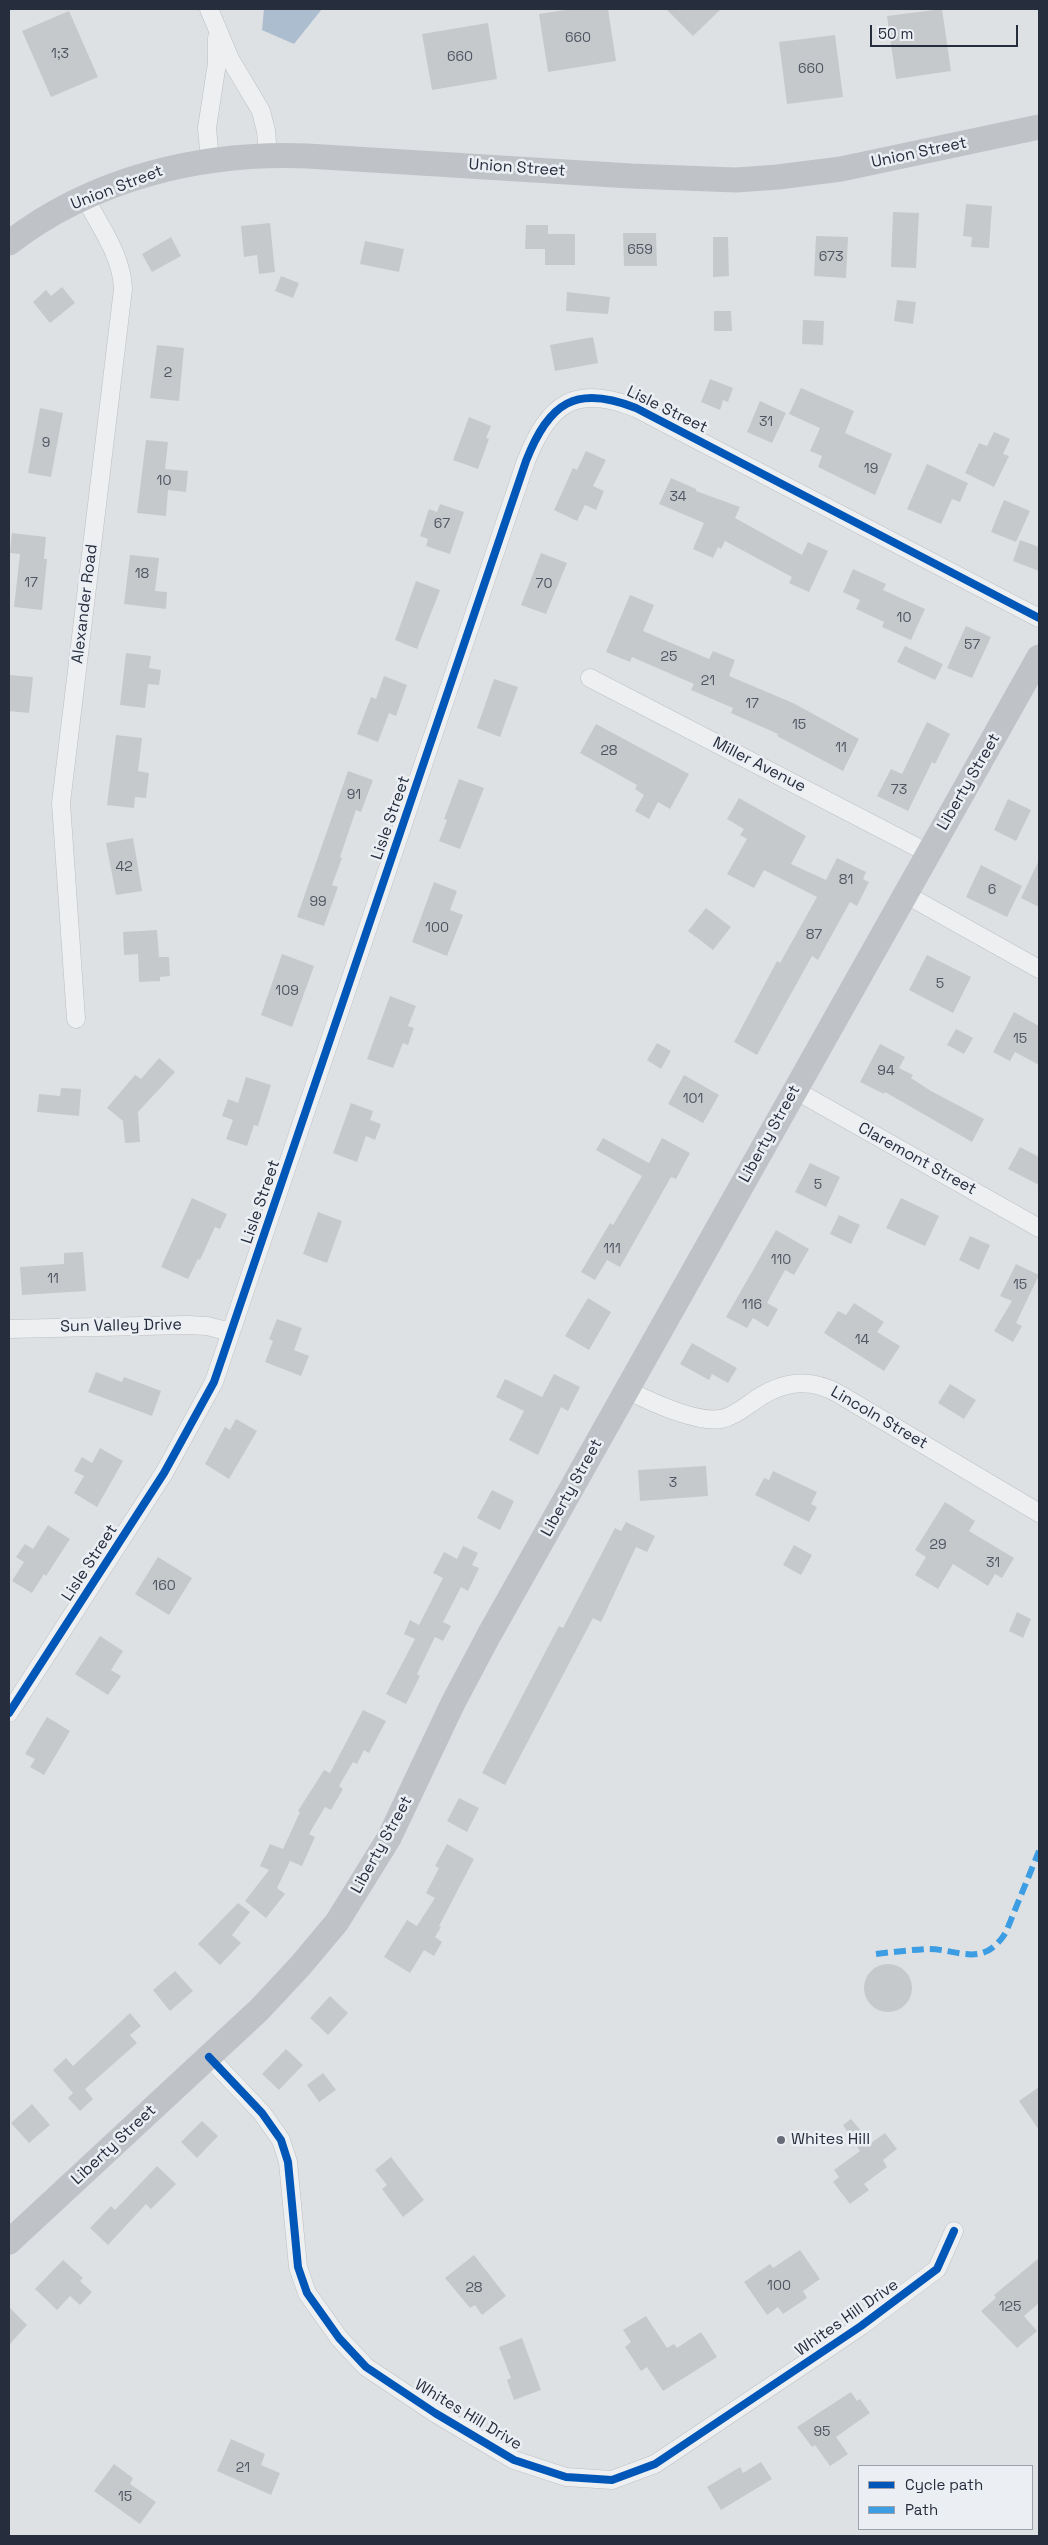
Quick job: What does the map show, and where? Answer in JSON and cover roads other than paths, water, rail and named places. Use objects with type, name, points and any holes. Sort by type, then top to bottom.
[{"type":"main road","name":"Union Street","points":[[9,243],[48,217],[85,198],[148,174],[210,160],[268,155],[736,180],[841,169],[1039,127]]},
{"type":"main road","name":"Liberty Street","points":[[9,2242],[209,2057],[274,1994],[337,1922],[359,1889],[398,1821],[473,1664],[905,894],[1033,682],[1039,657]]},
{"type":"street","points":[[209,9],[215,28],[230,59],[260,112],[266,131],[268,155]]},
{"type":"street","points":[[210,160],[207,128],[217,63],[215,28]]},
{"type":"street","name":"Alexander Road","points":[[76,1019],[61,803],[123,289],[123,278],[117,258],[85,198]]},
{"type":"street","name":"Lisle Street","points":[[9,1713],[164,1473],[211,1388],[232,1332],[526,461],[542,427],[557,411],[573,400],[591,396],[611,399],[642,411],[1039,618]]},
{"type":"street","name":"Miller Avenue","points":[[590,678],[928,854]]},
{"type":"street","points":[[905,894],[1039,969]]},
{"type":"street","name":"Claremont Street","points":[[795,1090],[1039,1228]]},
{"type":"street","name":"Sun Valley Drive","points":[[9,1329],[187,1325],[207,1326],[232,1332]]},
{"type":"street","name":"Lincoln Street","points":[[626,1390],[657,1403],[713,1419],[731,1416],[776,1387],[797,1382],[820,1385],[839,1394],[1039,1513]]},
{"type":"street","name":"Whites Hill Drive","points":[[209,2057],[262,2113],[281,2140],[288,2162],[298,2267],[307,2293],[338,2338],[366,2367],[435,2413],[514,2460],[566,2477],[612,2480],[655,2464],[861,2326],[937,2269],[954,2231]]},
{"type":"water","points":[[264,9],[322,9],[294,44],[262,30]]},
{"type":"place","name":"Whites Hill","points":[[781,2140]]}]
